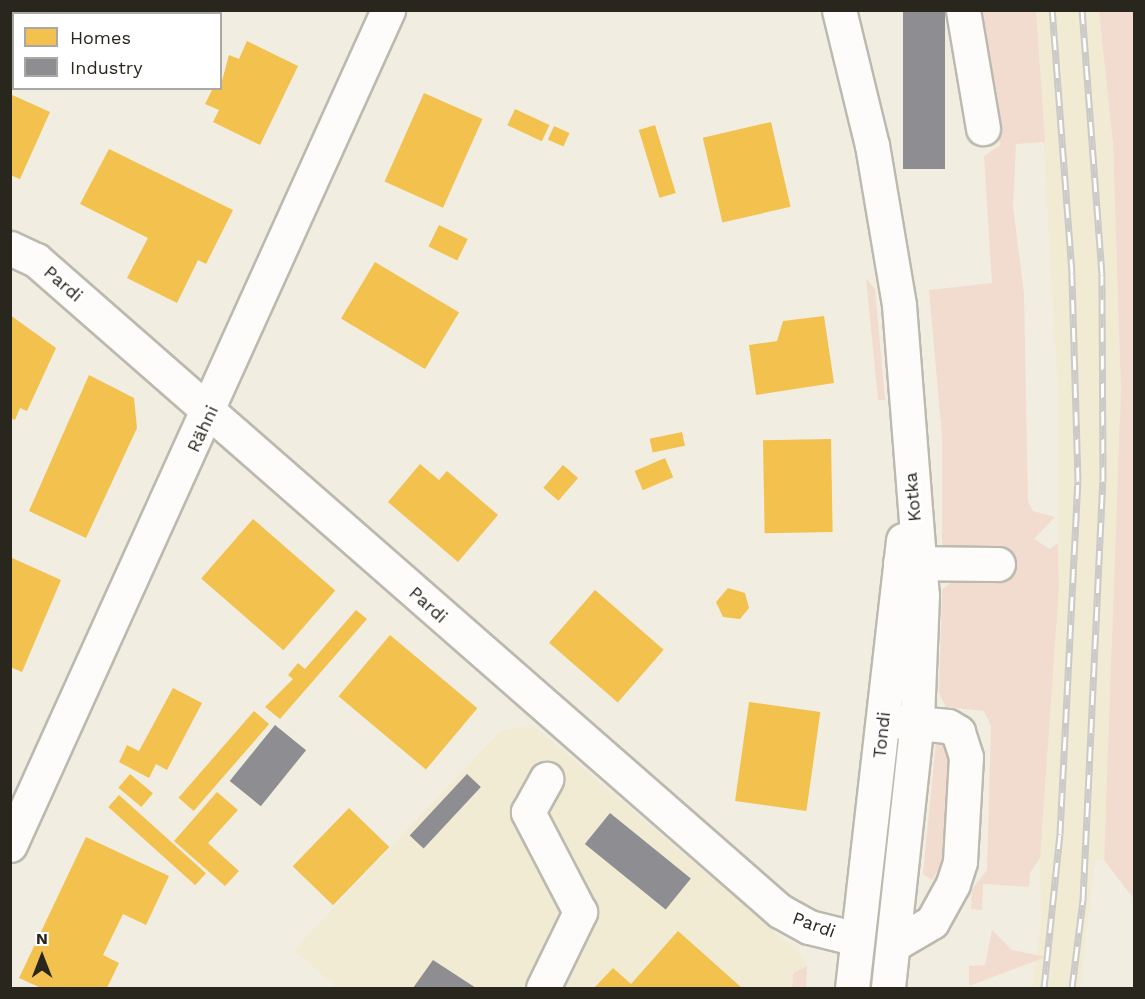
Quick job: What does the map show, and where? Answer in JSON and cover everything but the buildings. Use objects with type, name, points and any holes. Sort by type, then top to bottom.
[{"type":"street","name":"Rähni","points":[[10,845],[211,411],[388,10]]},
{"type":"street","name":"Kotka","points":[[839,10],[889,231],[904,349],[911,482]]},
{"type":"street","points":[[963,10],[983,128]]},
{"type":"street","name":"Pardi","points":[[10,248],[36,260],[780,911],[809,927],[857,939]]},
{"type":"street","name":"Tondi","points":[[852,988],[883,726],[910,563],[911,482]]},
{"type":"street","points":[[888,988],[896,943],[917,720],[910,563],[999,564]]},
{"type":"street","points":[[883,726],[917,720],[948,726],[964,742],[960,862],[933,922],[896,943]]},
{"type":"street","points":[[543,988],[580,912],[528,812],[546,779]]},
{"type":"shaded area","points":[[981,11],[1036,11],[1045,142],[1016,144],[1013,207],[1024,294],[1028,501],[1033,511],[1055,517],[1034,539],[1050,549],[1058,543],[1059,588],[1040,858],[1030,873],[1029,887],[983,884],[982,910],[971,909],[972,889],[987,870],[991,726],[984,711],[946,707],[939,693],[942,590],[954,580],[942,544],[942,436],[929,290],[992,283],[984,156],[1000,145]]},
{"type":"shaded area","points":[[1036,11],[1099,11],[1113,144],[1121,391],[1119,542],[1104,860],[1095,860],[1080,988],[1032,988],[1041,925],[1040,858],[1059,588],[1058,393]]},
{"type":"shaded area","points":[[1099,11],[1134,11],[1134,899],[1104,860],[1121,391],[1113,144]]},
{"type":"shaded area","points":[[866,278],[875,289],[885,400],[878,400]]},
{"type":"shaded area","points":[[534,726],[801,954],[807,966],[793,973],[792,988],[337,988],[294,950],[501,730]]},
{"type":"shaded area","points":[[936,741],[946,747],[949,763],[945,859],[932,880],[923,874]]},
{"type":"shaded area","points":[[992,930],[1012,950],[1046,957],[969,986],[969,966],[985,965]]},
{"type":"shaded area","points":[[807,966],[806,988],[792,988],[793,973]]},
{"type":"railway","points":[[1044,988],[1060,834],[1078,481],[1072,273],[1052,10]]},
{"type":"railway","points":[[1072,988],[1083,900],[1103,481],[1102,275],[1082,10]]}]
